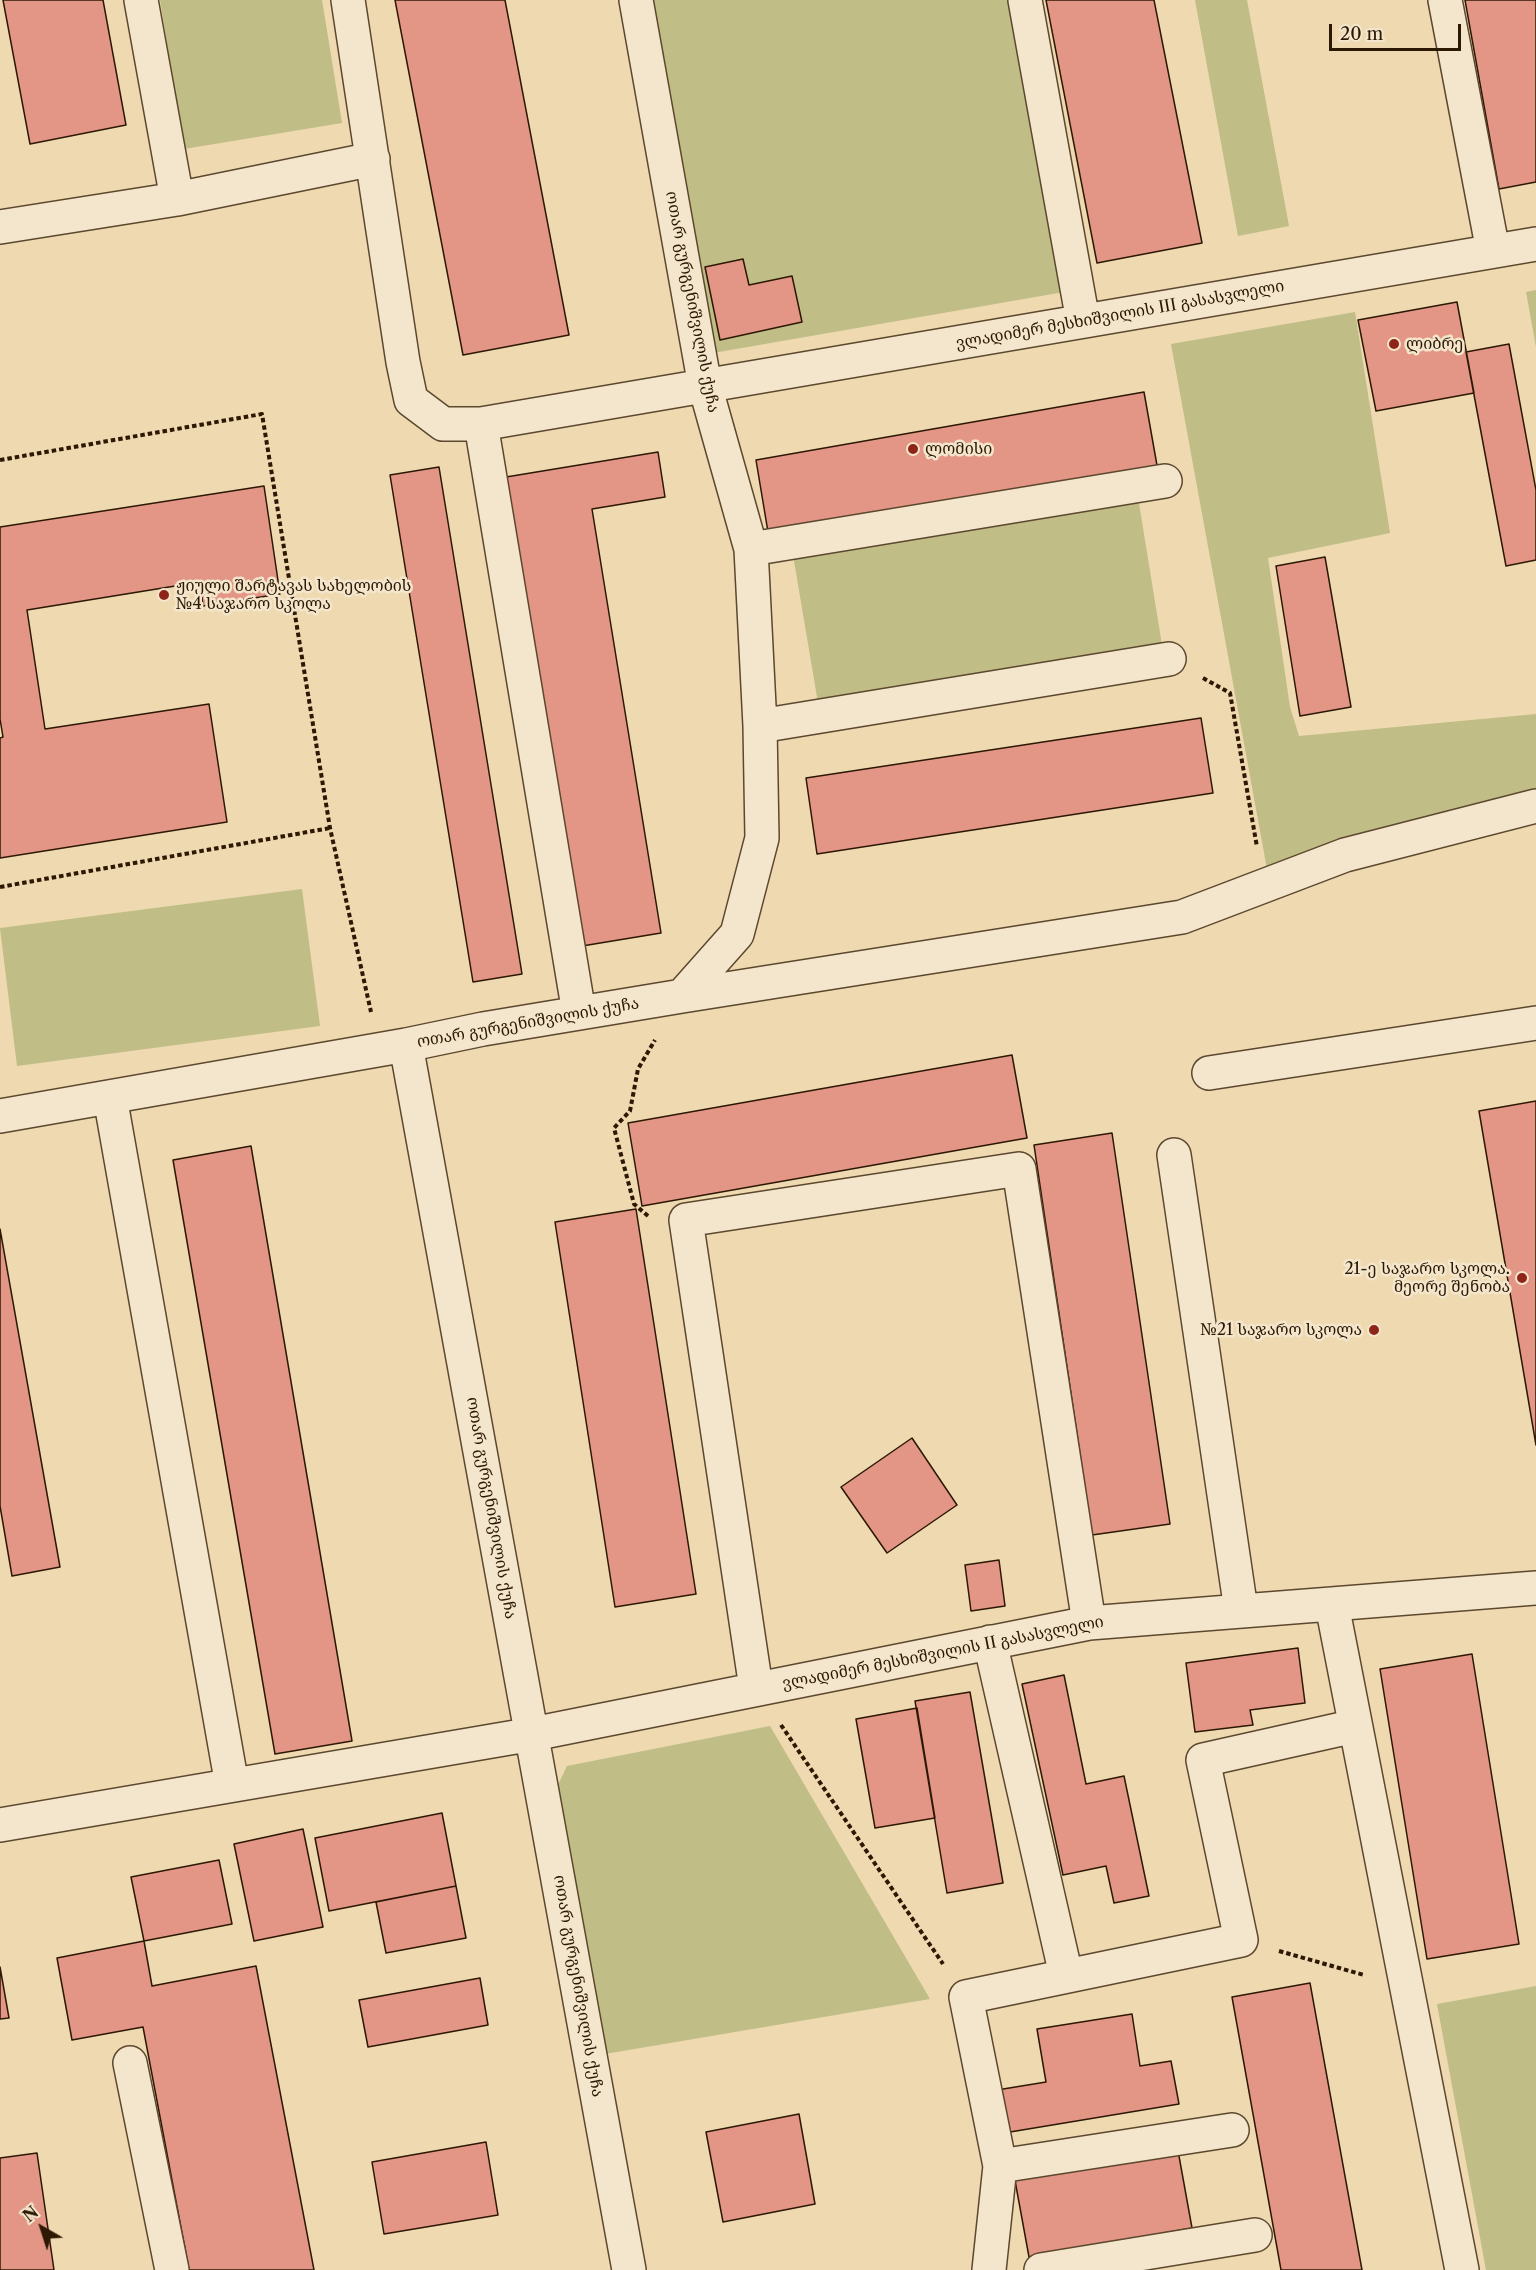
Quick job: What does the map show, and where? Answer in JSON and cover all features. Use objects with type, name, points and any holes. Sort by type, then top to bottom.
[{"type":"street","points":[[141,0],[177,199]]},
{"type":"street","name":"ვლადიმერ მესხიშვილის III გასასვლელი","points":[[348,0],[403,362],[411,400],[443,424],[481,424],[1536,244]]},
{"type":"street","name":"ოთარ გურგენიშვილის ქუჩა","points":[[629,2270],[406,1045],[483,1029],[682,996],[737,934],[762,838],[760,726],[751,549],[705,386],[636,0]]},
{"type":"street","points":[[1025,0],[1083,321]]},
{"type":"street","points":[[1445,0],[1493,251]]},
{"type":"street","points":[[0,227],[177,199],[373,159]]},
{"type":"street","points":[[481,424],[579,1013]]},
{"type":"street","points":[[751,549],[1165,482]]},
{"type":"street","points":[[760,726],[1169,659]]},
{"type":"street","points":[[682,996],[1182,917],[1346,855],[1536,806]]},
{"type":"street","points":[[1209,1073],[1536,1023]]},
{"type":"street","points":[[0,1116],[406,1045]]},
{"type":"street","points":[[110,1097],[232,1785]]},
{"type":"street","points":[[1174,1155],[1242,1610]]},
{"type":"street","points":[[756,1688],[686,1220],[1019,1169],[1089,1623]]},
{"type":"street","name":"ვლადიმერ მესხიშვილის II გასასვლელი","points":[[0,1825],[533,1734],[1089,1623],[1536,1588]]},
{"type":"street","points":[[1332,1605],[1462,2270]]},
{"type":"street","points":[[990,1642],[1066,1975]]},
{"type":"street","points":[[989,2270],[1000,2166],[966,1997],[1241,1940],[1203,1760],[1355,1726]]},
{"type":"street","points":[[130,2063],[172,2270]]},
{"type":"street","points":[[1000,2166],[1232,2130]]},
{"type":"street","points":[[1041,2270],[1255,2235]]},
{"type":"path","points":[[0,460],[262,414],[330,828],[372,1015],[406,1045]]},
{"type":"path","points":[[1169,659],[1230,693],[1264,886]]},
{"type":"path","points":[[0,887],[330,828]]},
{"type":"path","points":[[682,996],[638,1070],[630,1111],[614,1128],[634,1204],[650,1218],[686,1220]]},
{"type":"path","points":[[756,1688],[966,1997]]},
{"type":"path","points":[[1241,1940],[1407,1988]]},
{"type":"shaded area","points":[[160,0],[322,0],[342,123],[184,149]]},
{"type":"shaded area","points":[[649,0],[1011,0],[1064,292],[713,353]]},
{"type":"shaded area","points":[[1195,0],[1247,0],[1289,226],[1238,236]]},
{"type":"shaded area","points":[[1536,290],[1536,347],[1526,292]]},
{"type":"shaded area","points":[[1355,312],[1390,533],[1268,558],[1290,707],[1299,736],[1536,714],[1536,796],[1267,869],[1171,344]]},
{"type":"shaded area","points":[[1138,497],[1162,645],[818,703],[793,555]]},
{"type":"shaded area","points":[[302,889],[320,1026],[17,1066],[0,928]]},
{"type":"shaded area","points":[[770,1726],[930,1999],[605,2054],[557,1787],[567,1766]]},
{"type":"shaded area","points":[[1536,1986],[1536,2270],[1486,2270],[1437,2004]]},
{"type":"building","points":[[3,0],[103,0],[126,125],[30,144]]},
{"type":"building","points":[[395,0],[505,0],[569,335],[463,355]]},
{"type":"building","points":[[1046,0],[1154,0],[1202,243],[1097,263]]},
{"type":"building","points":[[1465,0],[1536,0],[1536,182],[1499,189]]},
{"type":"building","points":[[743,259],[749,285],[792,276],[802,322],[720,340],[705,267]]},
{"type":"building","points":[[1457,302],[1474,393],[1376,411],[1358,320]]},
{"type":"building","points":[[1509,344],[1536,490],[1536,560],[1506,566],[1466,352]]},
{"type":"building","points":[[1144,392],[1158,471],[769,538],[756,460]]},
{"type":"building","points":[[658,452],[665,497],[592,509],[661,933],[576,947],[500,478]]},
{"type":"building","points":[[439,467],[522,974],[473,982],[390,475]]},
{"type":"building","points":[[264,486],[280,594],[203,606],[200,582],[27,610],[45,729],[209,704],[227,822],[0,858],[0,738],[3,737],[0,719],[0,527]]},
{"type":"building","points":[[1325,557],[1351,707],[1300,716],[1276,566]]},
{"type":"building","points":[[1201,718],[1213,793],[817,854],[806,778]]},
{"type":"building","points":[[1012,1055],[1027,1138],[642,1206],[628,1123]]},
{"type":"building","name":"21-ე საჯარო სკოლა. მეორე შენობა","points":[[1536,1101],[1536,1445],[1479,1111]]},
{"type":"building","points":[[1112,1133],[1170,1524],[1092,1535],[1034,1145]]},
{"type":"building","points":[[251,1146],[352,1741],[275,1754],[173,1160]]},
{"type":"building","points":[[636,1209],[696,1594],[615,1607],[555,1222]]},
{"type":"building","points":[[0,1229],[60,1567],[12,1576],[0,1506]]},
{"type":"building","points":[[912,1438],[957,1505],[887,1553],[841,1487]]},
{"type":"building","points":[[999,1560],[1005,1606],[971,1611],[965,1565]]},
{"type":"building","points":[[1298,1648],[1305,1703],[1250,1710],[1253,1725],[1195,1732],[1186,1663]]},
{"type":"building","points":[[1472,1654],[1519,1944],[1427,1959],[1380,1669]]},
{"type":"building","points":[[1064,1675],[1086,1784],[1124,1776],[1149,1896],[1114,1903],[1106,1866],[1063,1875],[1022,1684]]},
{"type":"building","points":[[970,1692],[1003,1883],[947,1893],[915,1701]]},
{"type":"building","points":[[917,1708],[935,1818],[875,1828],[856,1719]]},
{"type":"building","points":[[442,1813],[456,1886],[329,1911],[315,1838]]},
{"type":"building","points":[[303,1829],[323,1927],[254,1941],[234,1844]]},
{"type":"building","points":[[219,1860],[232,1924],[144,1941],[131,1877]]},
{"type":"building","points":[[456,1886],[466,1938],[386,1953],[376,1902]]},
{"type":"building","points":[[144,1941],[152,1986],[256,1966],[314,2270],[189,2270],[143,2027],[72,2040],[57,1958]]},
{"type":"building","points":[[0,1967],[9,2018],[0,2019]]},
{"type":"building","points":[[480,1978],[488,2025],[368,2047],[359,2000]]},
{"type":"building","points":[[1310,1983],[1362,2270],[1281,2270],[1232,1997]]},
{"type":"building","points":[[1132,2014],[1140,2066],[1171,2061],[1179,2104],[1004,2133],[997,2090],[1046,2082],[1037,2029]]},
{"type":"building","points":[[799,2114],[815,2204],[723,2222],[706,2132]]},
{"type":"building","points":[[486,2142],[498,2215],[384,2234],[372,2162]]},
{"type":"building","points":[[1177,2145],[1192,2228],[1029,2257],[1014,2175]]},
{"type":"building","points":[[37,2153],[54,2270],[0,2270],[0,2158]]},
{"type":"place","name":"ლიბრე","points":[[1394,344]]},
{"type":"place","name":"ლომისი","points":[[913,449]]},
{"type":"place","name":"ჟიული შარტავას სახელობის №4 საჯარო სკოლა","points":[[164,595]]},
{"type":"place","name":"21-ე საჯარო სკოლა. მეორე შენობა","points":[[1522,1278]]},
{"type":"place","name":"№21 საჯარო სკოლა","points":[[1374,1330]]}]
